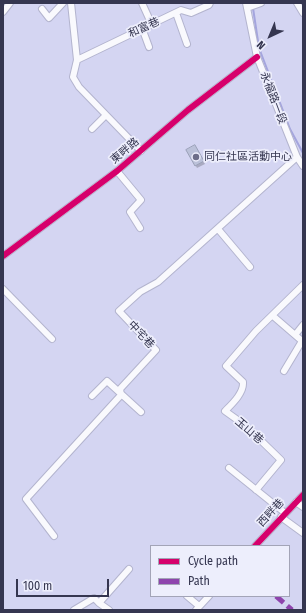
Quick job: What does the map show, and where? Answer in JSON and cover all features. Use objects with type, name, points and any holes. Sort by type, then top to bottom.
[{"type":"street","points":[[3,12],[10,3]]},
{"type":"street","points":[[42,9],[50,18],[63,3]]},
{"type":"street","points":[[71,3],[77,60],[73,77],[78,87],[140,151]]},
{"type":"street","points":[[142,3],[152,24]]},
{"type":"street","name":"和富巷","points":[[77,60],[181,10],[192,13],[209,5],[210,3]]},
{"type":"street","points":[[297,3],[303,13]]},
{"type":"street","name":"永福路一段","points":[[252,5],[257,57],[297,157],[303,166]]},
{"type":"street","points":[[176,13],[187,44]]},
{"type":"street","points":[[142,28],[148,47]]},
{"type":"street","name":"東畔路","points":[[3,256],[117,171],[188,110],[257,57]]},
{"type":"street","points":[[92,129],[106,116]]},
{"type":"street","name":"中宅巷","points":[[54,536],[26,499],[121,395],[120,391],[156,350],[119,312],[140,292],[158,282],[297,157]]},
{"type":"street","points":[[117,171],[141,200],[130,212],[140,228]]},
{"type":"street","points":[[218,229],[250,267]]},
{"type":"street","name":"玉山巷","points":[[256,490],[281,460],[246,426],[225,412],[238,397],[243,386],[243,382],[226,366],[256,331],[303,285]]},
{"type":"street","points":[[3,289],[52,339]]},
{"type":"street","points":[[273,316],[302,341],[284,371]]},
{"type":"street","points":[[295,335],[303,325]]},
{"type":"street","points":[[92,396],[107,381],[120,391],[141,412]]},
{"type":"street","points":[[230,468],[303,533]]},
{"type":"street","name":"西畔巷","points":[[256,545],[303,495]]},
{"type":"street","points":[[296,502],[303,507]]},
{"type":"street","points":[[99,603],[129,569]]},
{"type":"street","points":[[188,597],[197,608],[208,597]]},
{"type":"street","points":[[74,610],[94,598],[109,610]]},
{"type":"building","name":"同仁社區活動中心","points":[[195,145],[204,161],[195,166],[186,150]]},
{"type":"waterway","points":[[253,8],[259,48],[290,129],[303,153]]},
{"type":"marked path","points":[[277,597],[292,610]]},
{"type":"cycle path","points":[[3,256],[117,171],[188,110],[257,57]]},
{"type":"cycle path","points":[[256,545],[303,495]]},
{"type":"place","name":"同仁社區活動中心","points":[[196,157]]}]
